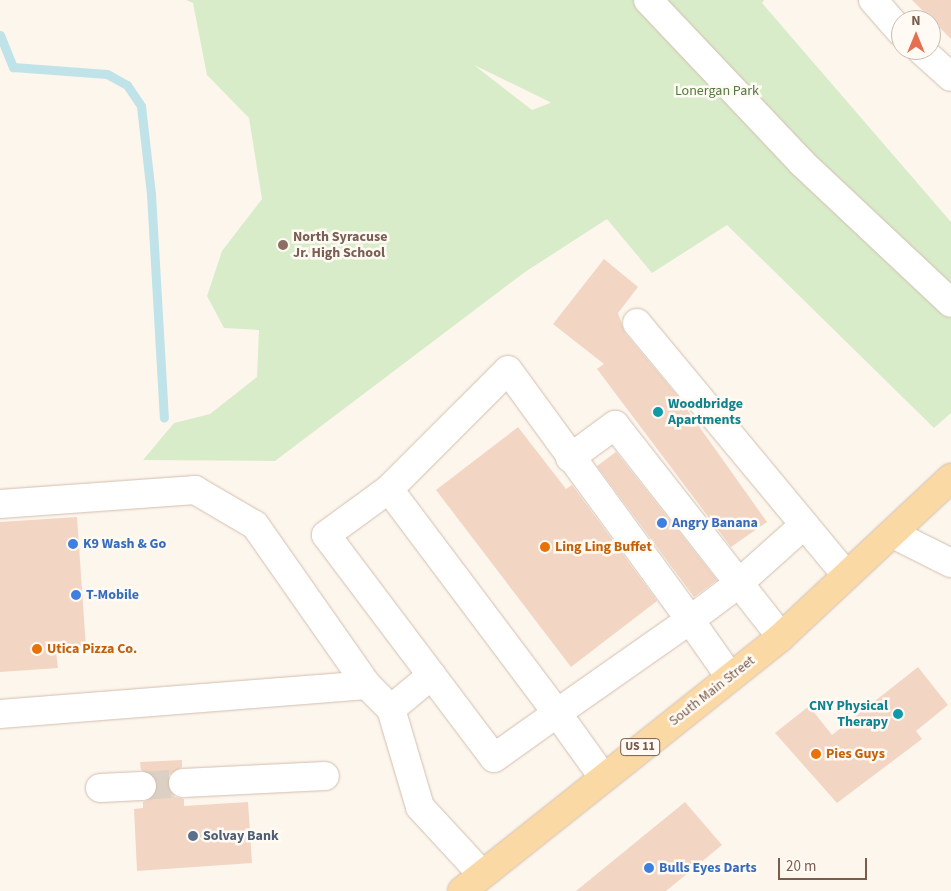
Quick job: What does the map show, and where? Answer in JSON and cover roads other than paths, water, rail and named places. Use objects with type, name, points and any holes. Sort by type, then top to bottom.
[{"type":"main road","name":"South Main Street","points":[[472,882],[781,637],[951,478]]},
{"type":"street","points":[[648,0],[802,163],[951,303]]},
{"type":"street","points":[[872,0],[891,21]]},
{"type":"street","points":[[932,60],[951,77]]},
{"type":"street","points":[[637,323],[846,575]]},
{"type":"street","points":[[730,677],[690,620],[570,458],[508,370],[390,489],[326,535],[494,758],[690,620],[738,584],[804,525]]},
{"type":"street","points":[[570,458],[616,425],[781,637]]},
{"type":"street","points":[[390,489],[603,777]]},
{"type":"street","points":[[0,504],[195,490],[255,525],[368,685],[391,709],[420,807],[472,882]]},
{"type":"street","points":[[893,534],[951,563]]},
{"type":"street","points":[[391,709],[432,675]]},
{"type":"street","points":[[0,714],[368,685]]},
{"type":"street","points":[[183,784],[325,776]]},
{"type":"street","points":[[100,788],[142,786]]},
{"type":"waterway","points":[[0,35],[13,67],[107,74],[127,85],[141,106],[151,194],[164,418]]},
{"type":"tunnel","points":[[142,786],[183,783]]},
{"type":"place","name":"North Syracuse Jr. High School","points":[[283,245]]},
{"type":"place","name":"Woodbridge Apartments","points":[[658,412]]},
{"type":"place","name":"Angry Banana","points":[[662,523]]},
{"type":"place","name":"K9 Wash & Go","points":[[73,544]]},
{"type":"place","name":"Ling Ling Buffet","points":[[545,547]]},
{"type":"place","name":"T-Mobile","points":[[76,595]]},
{"type":"place","name":"Utica Pizza Co.","points":[[37,649]]},
{"type":"place","name":"CNY Physical Therapy","points":[[898,714]]},
{"type":"place","name":"Pies Guys","points":[[816,754]]},
{"type":"place","name":"Solvay Bank","points":[[193,836]]},
{"type":"place","name":"Bulls Eyes Darts","points":[[649,868]]},
{"type":"park label","name":"Lonergan Park","points":[[717,91]]}]
